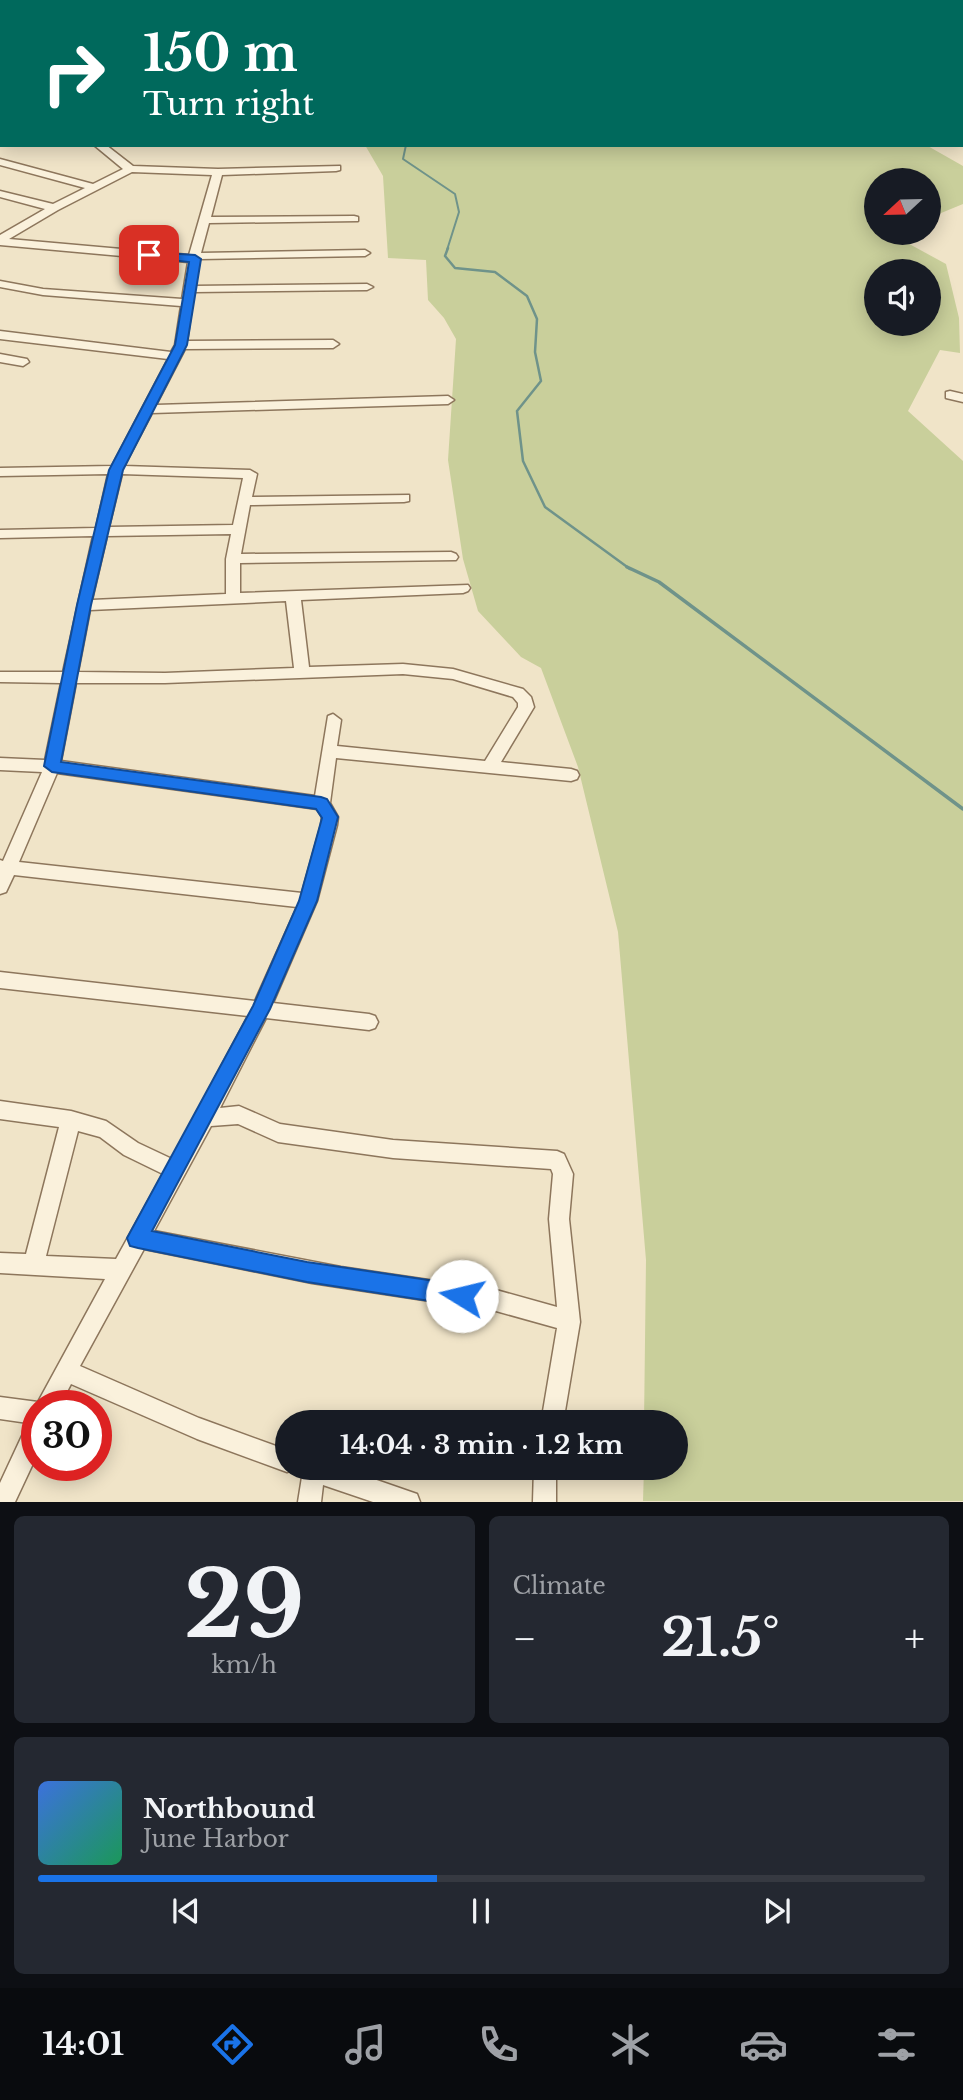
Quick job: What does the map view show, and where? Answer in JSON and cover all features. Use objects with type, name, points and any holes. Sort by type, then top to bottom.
[{"type":"street","points":[[102,147],[131,169]]},
{"type":"street","points":[[0,162],[93,187]]},
{"type":"street","points":[[336,168],[218,172],[131,169],[5,231],[0,241],[195,257],[365,253]]},
{"type":"street","points":[[0,887],[4,867],[52,766],[84,605],[116,470],[178,351],[195,257],[218,172]]},
{"type":"street","points":[[0,194],[54,208]]},
{"type":"street","points":[[205,220],[354,219]]},
{"type":"street","points":[[0,284],[43,292],[186,303]]},
{"type":"street","points":[[188,289],[367,286]]},
{"type":"street","points":[[0,335],[178,351],[333,344]]},
{"type":"street","points":[[0,358],[23,362]]},
{"type":"street","points":[[148,409],[448,400]]},
{"type":"street","points":[[0,472],[116,470],[250,474],[233,559],[233,598]]},
{"type":"street","points":[[246,501],[404,498]]},
{"type":"street","points":[[0,534],[241,529]]},
{"type":"street","points":[[233,559],[451,557]]},
{"type":"street","points":[[84,605],[463,588]]},
{"type":"street","points":[[293,596],[302,674]]},
{"type":"street","points":[[0,677],[302,674],[403,669],[435,671],[519,693],[526,701],[526,707],[491,766]]},
{"type":"street","points":[[56,1390],[205,1118],[261,1009],[308,901],[330,817],[321,803],[333,720]]},
{"type":"street","points":[[328,751],[571,775]]},
{"type":"street","points":[[0,764],[52,766],[321,803]]},
{"type":"street","points":[[4,867],[308,901]]},
{"type":"street","points":[[0,980],[369,1022]]},
{"type":"street","points":[[0,1110],[71,1120],[106,1130],[147,1158],[175,1170]]},
{"type":"street","points":[[205,1118],[239,1115],[278,1133],[393,1149],[472,1152],[557,1160],[563,1174],[559,1219],[569,1322],[554,1410]]},
{"type":"street","points":[[34,1265],[71,1120]]},
{"type":"street","points":[[138,1238],[307,1272],[488,1300],[545,1312],[569,1322]]},
{"type":"street","points":[[0,1263],[122,1270]]},
{"type":"street","points":[[66,1371],[197,1427],[275,1456]]},
{"type":"street","points":[[0,1408],[21,1411]]},
{"type":"street","points":[[3,1502],[21,1463]]},
{"type":"street","points":[[309,1502],[310,1480]]},
{"type":"street","points":[[344,1480],[409,1502]]},
{"type":"street","points":[[544,1502],[545,1480]]},
{"type":"green space","points":[[366,147],[930,147],[963,166],[963,204],[942,213],[942,168],[864,168],[864,245],[911,245],[937,259],[864,259],[864,336],[941,336],[941,261],[946,264],[959,318],[960,353],[940,350],[908,411],[963,461],[963,1501],[643,1501],[644,1480],[688,1480],[688,1410],[644,1410],[646,1260],[618,932],[578,767],[541,668],[521,657],[478,611],[463,559],[448,460],[456,339],[444,318],[428,300],[426,260],[388,258],[383,176]]},
{"type":"waterway","points":[[406,147],[403,159],[455,194],[459,212],[447,250]]},
{"type":"waterway","points":[[448,248],[445,256],[455,268],[495,272],[527,296],[537,319],[535,352],[541,381],[517,411],[523,461],[545,507],[628,567]]},
{"type":"waterway","points":[[628,567],[659,582],[963,809]]},
{"type":"route","points":[[149,255],[195,259],[181,345],[116,470],[84,605],[52,766],[321,803],[330,817],[308,901],[261,1009],[205,1118],[138,1238],[307,1272],[462,1296]]}]
